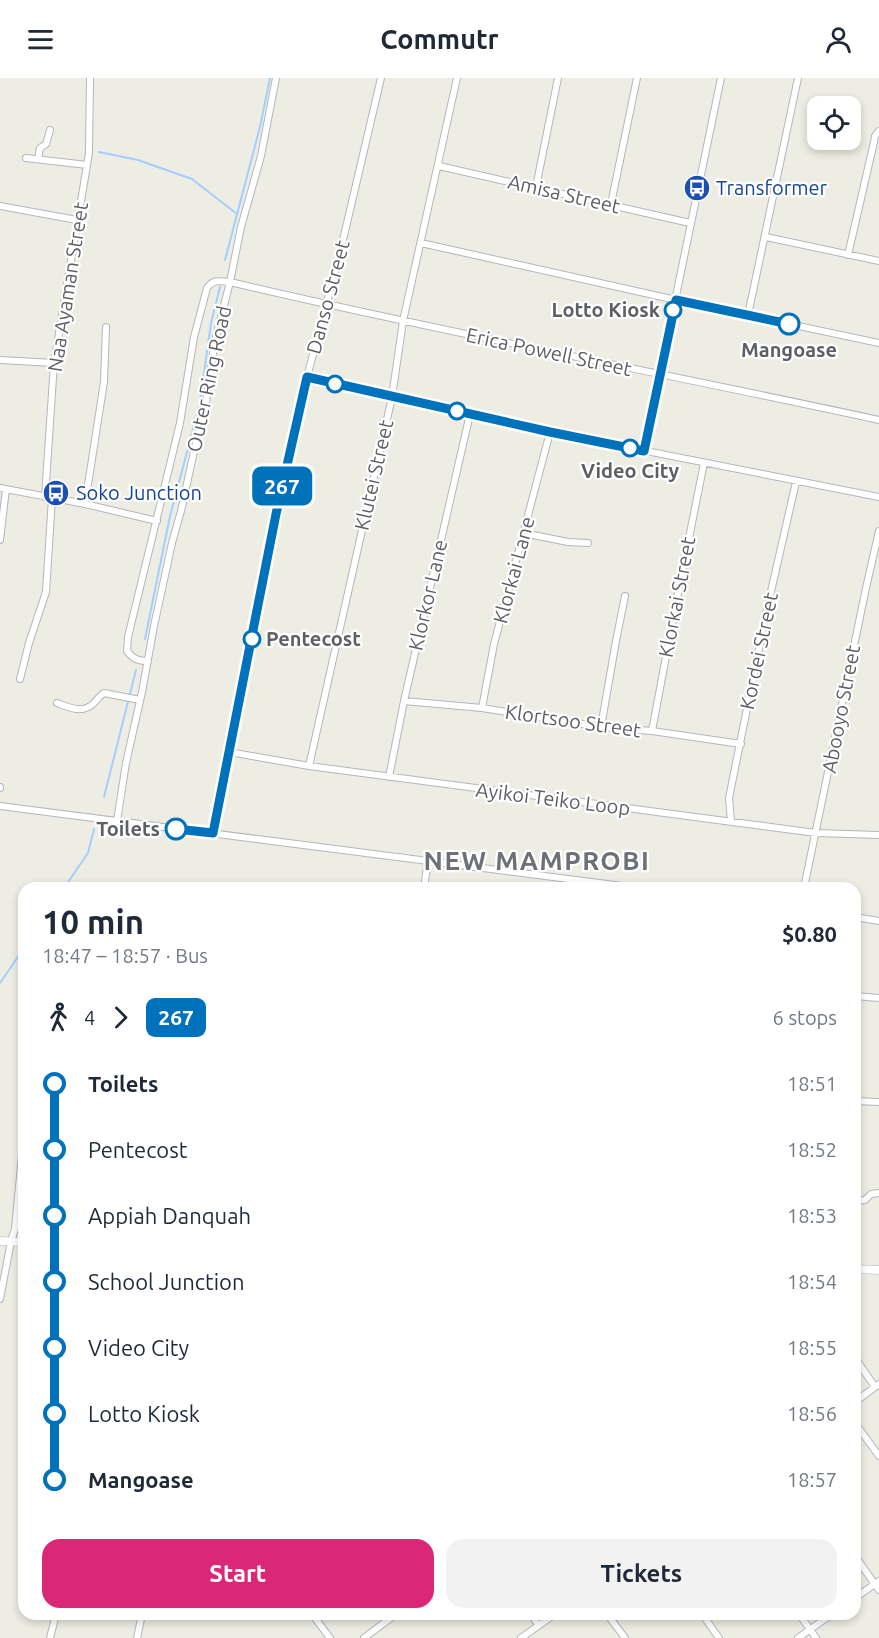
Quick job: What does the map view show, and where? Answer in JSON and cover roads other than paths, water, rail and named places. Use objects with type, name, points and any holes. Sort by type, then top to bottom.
[{"type":"street","name":"Naa Ayaman Street","points":[[20,679],[46,592],[54,363],[90,145],[90,78]]},
{"type":"street","name":"Outer Ring Road","points":[[117,822],[126,763],[154,626],[206,402],[215,340],[241,227],[261,156],[276,78]]},
{"type":"street","name":"Danso Street","points":[[213,833],[278,505],[307,377],[327,305],[381,78]]},
{"type":"street","name":"Klutei Street","points":[[309,766],[392,397],[403,321],[457,78]]},
{"type":"street","points":[[536,187],[558,78]]},
{"type":"street","points":[[610,204],[638,78]]},
{"type":"street","points":[[644,451],[721,78]]},
{"type":"street","points":[[748,315],[798,78]]},
{"type":"street","points":[[38,159],[40,148],[46,144],[50,130]]},
{"type":"street","points":[[848,255],[874,142],[879,131]]},
{"type":"street","points":[[26,158],[87,165]]},
{"type":"street","name":"Amisa Street","points":[[439,166],[690,223]]},
{"type":"street","points":[[0,206],[77,220]]},
{"type":"street","points":[[766,237],[879,261]]},
{"type":"street","points":[[421,243],[879,343]]},
{"type":"street","name":"Erica Powell Street","points":[[157,521],[186,397],[190,357],[198,321],[207,288],[211,283],[220,281],[879,420]]},
{"type":"street","points":[[85,504],[104,382],[106,327]]},
{"type":"street","points":[[0,360],[54,363]]},
{"type":"street","points":[[307,377],[550,432],[879,498]]},
{"type":"street","name":"Klorkor Lane","points":[[389,777],[404,701],[470,414]]},
{"type":"street","name":"Klorkai Lane","points":[[482,708],[494,644],[550,432]]},
{"type":"street","name":"Klorkai Street","points":[[652,731],[704,463]]},
{"type":"street","name":"Kordei Street","points":[[731,822],[729,798],[767,609],[796,482]]},
{"type":"street","points":[[0,540],[3,489],[85,504],[157,521],[127,645],[127,651],[131,657],[148,661]]},
{"type":"street","name":"Abooyo Street","points":[[805,882],[879,531]]},
{"type":"street","points":[[524,533],[568,542],[588,543]]},
{"type":"street","points":[[601,727],[625,596]]},
{"type":"street","points":[[57,703],[84,710],[104,693],[140,700]]},
{"type":"street","name":"Klortsoo Street","points":[[404,701],[482,708],[601,727],[652,731],[741,744]]},
{"type":"street","name":"Ayikoi Teiko Loop","points":[[229,752],[309,766],[816,833],[879,835]]},
{"type":"street","points":[[0,806],[593,882]]},
{"type":"street","points":[[425,882],[428,860]]},
{"type":"street","points":[[861,918],[879,921]]},
{"type":"street","points":[[861,996],[879,998]]},
{"type":"street","points":[[861,1101],[879,1101]]},
{"type":"street","points":[[861,1200],[865,1200],[871,1194],[879,1193]]},
{"type":"street","points":[[0,1299],[15,1229],[18,1197]]},
{"type":"street","points":[[15,1229],[18,1226]]},
{"type":"street","points":[[0,1241],[18,1242]]},
{"type":"street","points":[[861,1269],[879,1270]]},
{"type":"street","points":[[861,1366],[877,1386],[861,1397]]},
{"type":"street","points":[[861,1431],[879,1456]]},
{"type":"street","points":[[861,1564],[878,1585],[861,1595]]},
{"type":"street","points":[[50,1638],[54,1620]]},
{"type":"street","points":[[137,1638],[140,1620]]},
{"type":"street","points":[[316,1620],[330,1638]]},
{"type":"street","points":[[364,1638],[388,1620]]},
{"type":"street","points":[[535,1620],[538,1625]]},
{"type":"street","points":[[521,1638],[546,1620]]},
{"type":"street","points":[[612,1620],[625,1638]]},
{"type":"street","points":[[706,1620],[719,1638]]},
{"type":"street","points":[[803,1620],[816,1638]]},
{"type":"street","points":[[798,1638],[823,1620]]},
{"type":"waterway","points":[[225,260],[260,127],[270,78]]},
{"type":"waterway","points":[[99,152],[138,160],[192,179],[237,214]]},
{"type":"waterway","points":[[145,639],[170,516],[200,403],[211,323],[220,287]]},
{"type":"waterway","points":[[104,797],[136,670]]},
{"type":"waterway","points":[[68,882],[88,853],[94,829]]},
{"type":"waterway","points":[[0,983],[18,957]]},
{"type":"place","name":"Transformer","points":[[697,188]]},
{"type":"place","name":"Lotto Kiosk","points":[[673,310]]},
{"type":"place","name":"Mangoase","points":[[789,324]]},
{"type":"place","name":"Video City","points":[[630,448]]},
{"type":"place","name":"Soko Junction","points":[[56,493]]},
{"type":"place","name":"Pentecost","points":[[252,639]]},
{"type":"place","name":"Toilets","points":[[176,829]]},
{"type":"district","name":"NEW MAMPROBI","points":[[537,861]]}]
